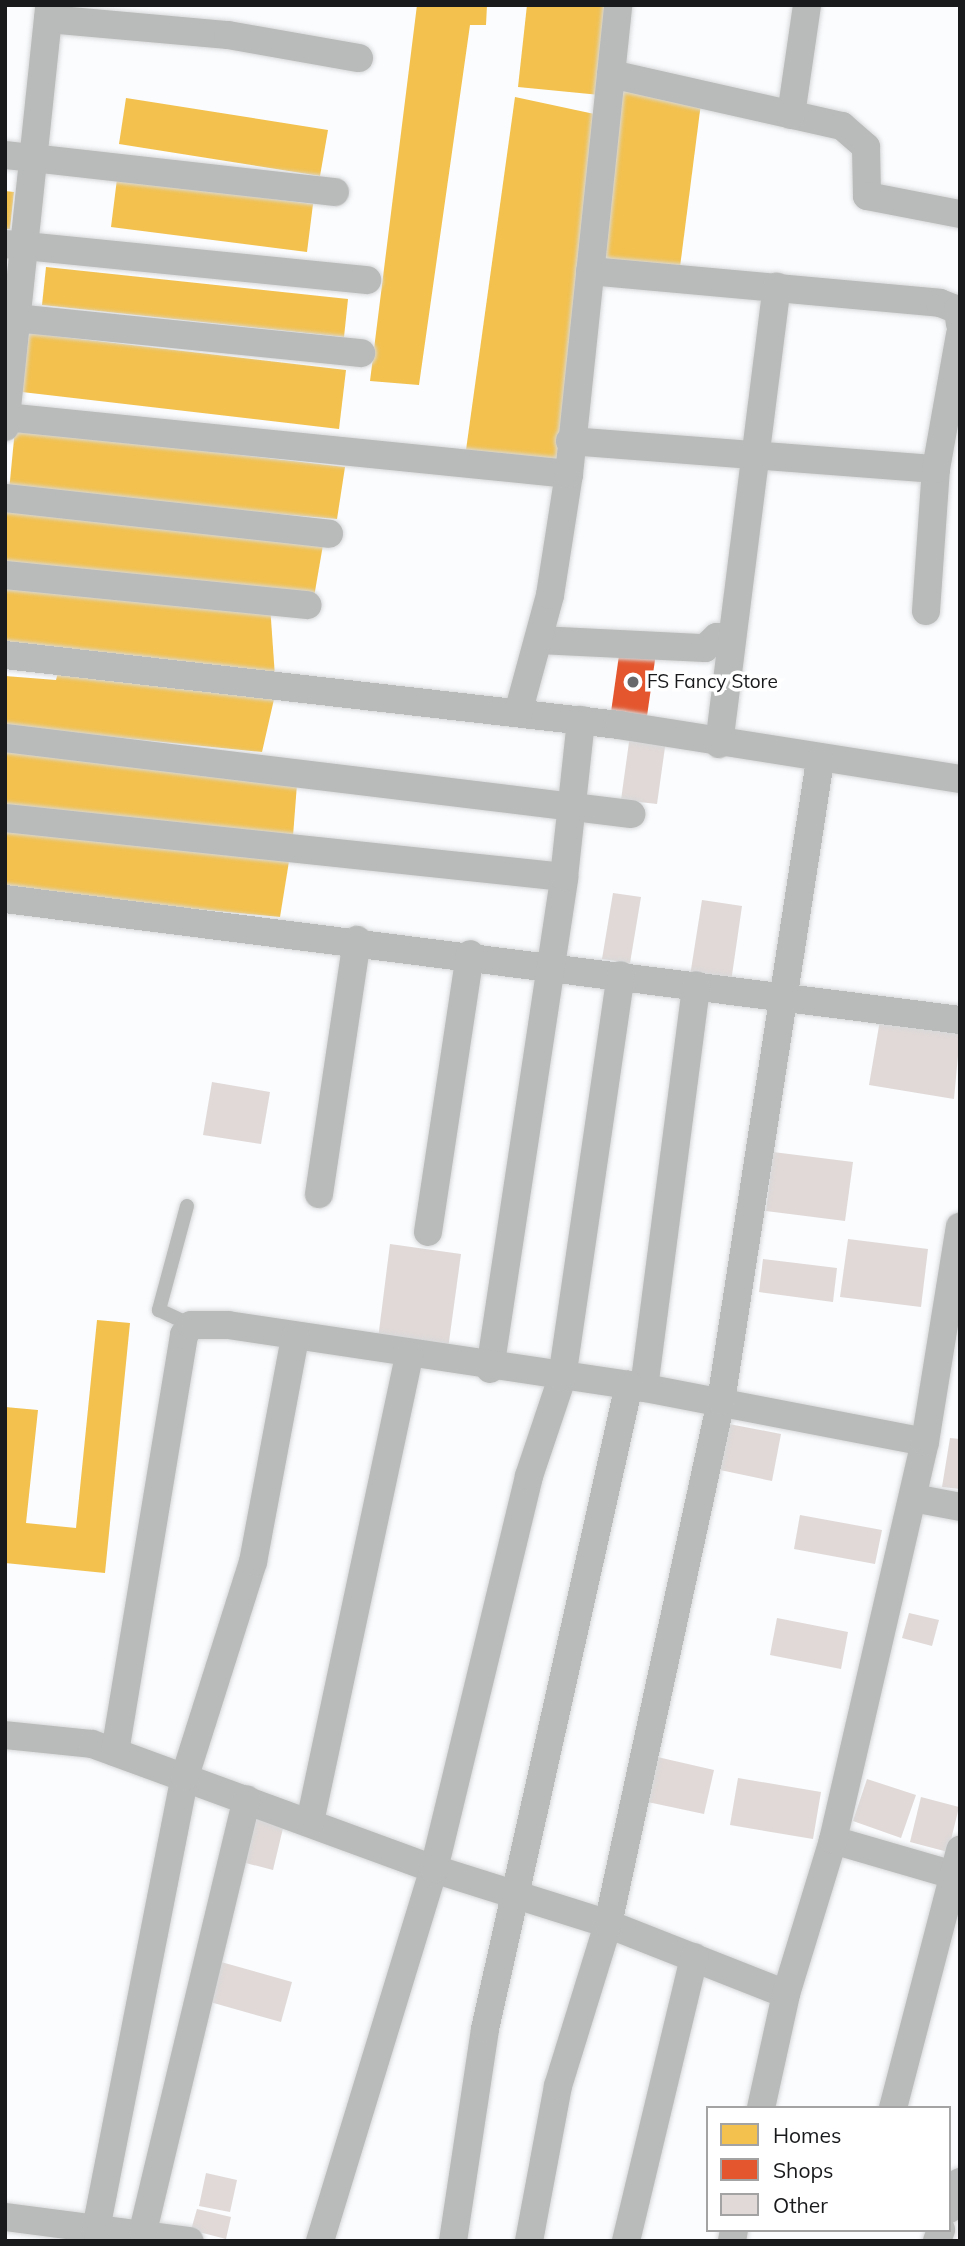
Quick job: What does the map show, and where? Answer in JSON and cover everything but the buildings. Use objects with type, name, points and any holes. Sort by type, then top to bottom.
[{"type":"street","points":[[519,712],[539,640],[569,474],[570,441],[618,5]]},
{"type":"street","points":[[791,115],[807,5]]},
{"type":"street","points":[[5,427],[16,246],[33,158],[48,12],[228,35],[359,58]]},
{"type":"street","points":[[611,74],[842,126],[860,137],[867,196],[960,214]]},
{"type":"street","points":[[5,155],[335,192]]},
{"type":"street","points":[[16,246],[367,280]]},
{"type":"street","points":[[590,271],[940,303],[958,310],[960,324]]},
{"type":"street","points":[[719,744],[777,287]]},
{"type":"street","points":[[11,318],[361,353]]},
{"type":"street","points":[[926,611],[936,469],[960,334]]},
{"type":"street","points":[[6,417],[569,474]]},
{"type":"street","points":[[570,441],[758,452],[936,469]]},
{"type":"street","points":[[5,498],[330,534]]},
{"type":"street","points":[[5,575],[309,605]]},
{"type":"street","points":[[539,640],[705,648],[717,637],[732,637]]},
{"type":"street","points":[[5,655],[581,720],[820,761],[960,779]]},
{"type":"street","points":[[490,1369],[564,877],[568,806],[581,720]]},
{"type":"street","points":[[5,738],[631,814]]},
{"type":"street","points":[[529,2241],[558,2086],[608,1924],[722,1401],[820,761]]},
{"type":"street","points":[[5,818],[564,877]]},
{"type":"street","points":[[5,898],[470,954],[960,1020]]},
{"type":"street","points":[[319,1194],[356,940]]},
{"type":"street","points":[[428,1232],[470,954]]},
{"type":"street","points":[[320,2241],[434,1869],[529,1476],[562,1378],[621,975]]},
{"type":"street","points":[[453,2241],[485,2029],[637,1386],[696,985]]},
{"type":"street","points":[[761,2106],[786,1994],[833,1840],[925,1442],[960,1227]]},
{"type":"street","points":[[115,1752],[184,1335],[191,1325],[295,1337],[490,1369],[637,1386],[925,1442]]},
{"type":"street","points":[[96,2229],[185,1776],[253,1562],[295,1337]]},
{"type":"street","points":[[310,1822],[410,1355]]},
{"type":"street","points":[[912,1498],[960,1507]]},
{"type":"street","points":[[5,1735],[115,1752],[434,1869],[608,1924],[786,1994]]},
{"type":"street","points":[[143,2231],[247,1799]]},
{"type":"street","points":[[833,1840],[958,1868],[894,2106]]},
{"type":"street","points":[[626,2241],[694,1958]]},
{"type":"street","points":[[5,2217],[96,2229],[143,2231],[189,2241]]},
{"type":"lane","points":[[187,1206],[159,1310],[191,1325]]},
{"type":"place","name":"FS Fancy Store","points":[[633,682]]}]
